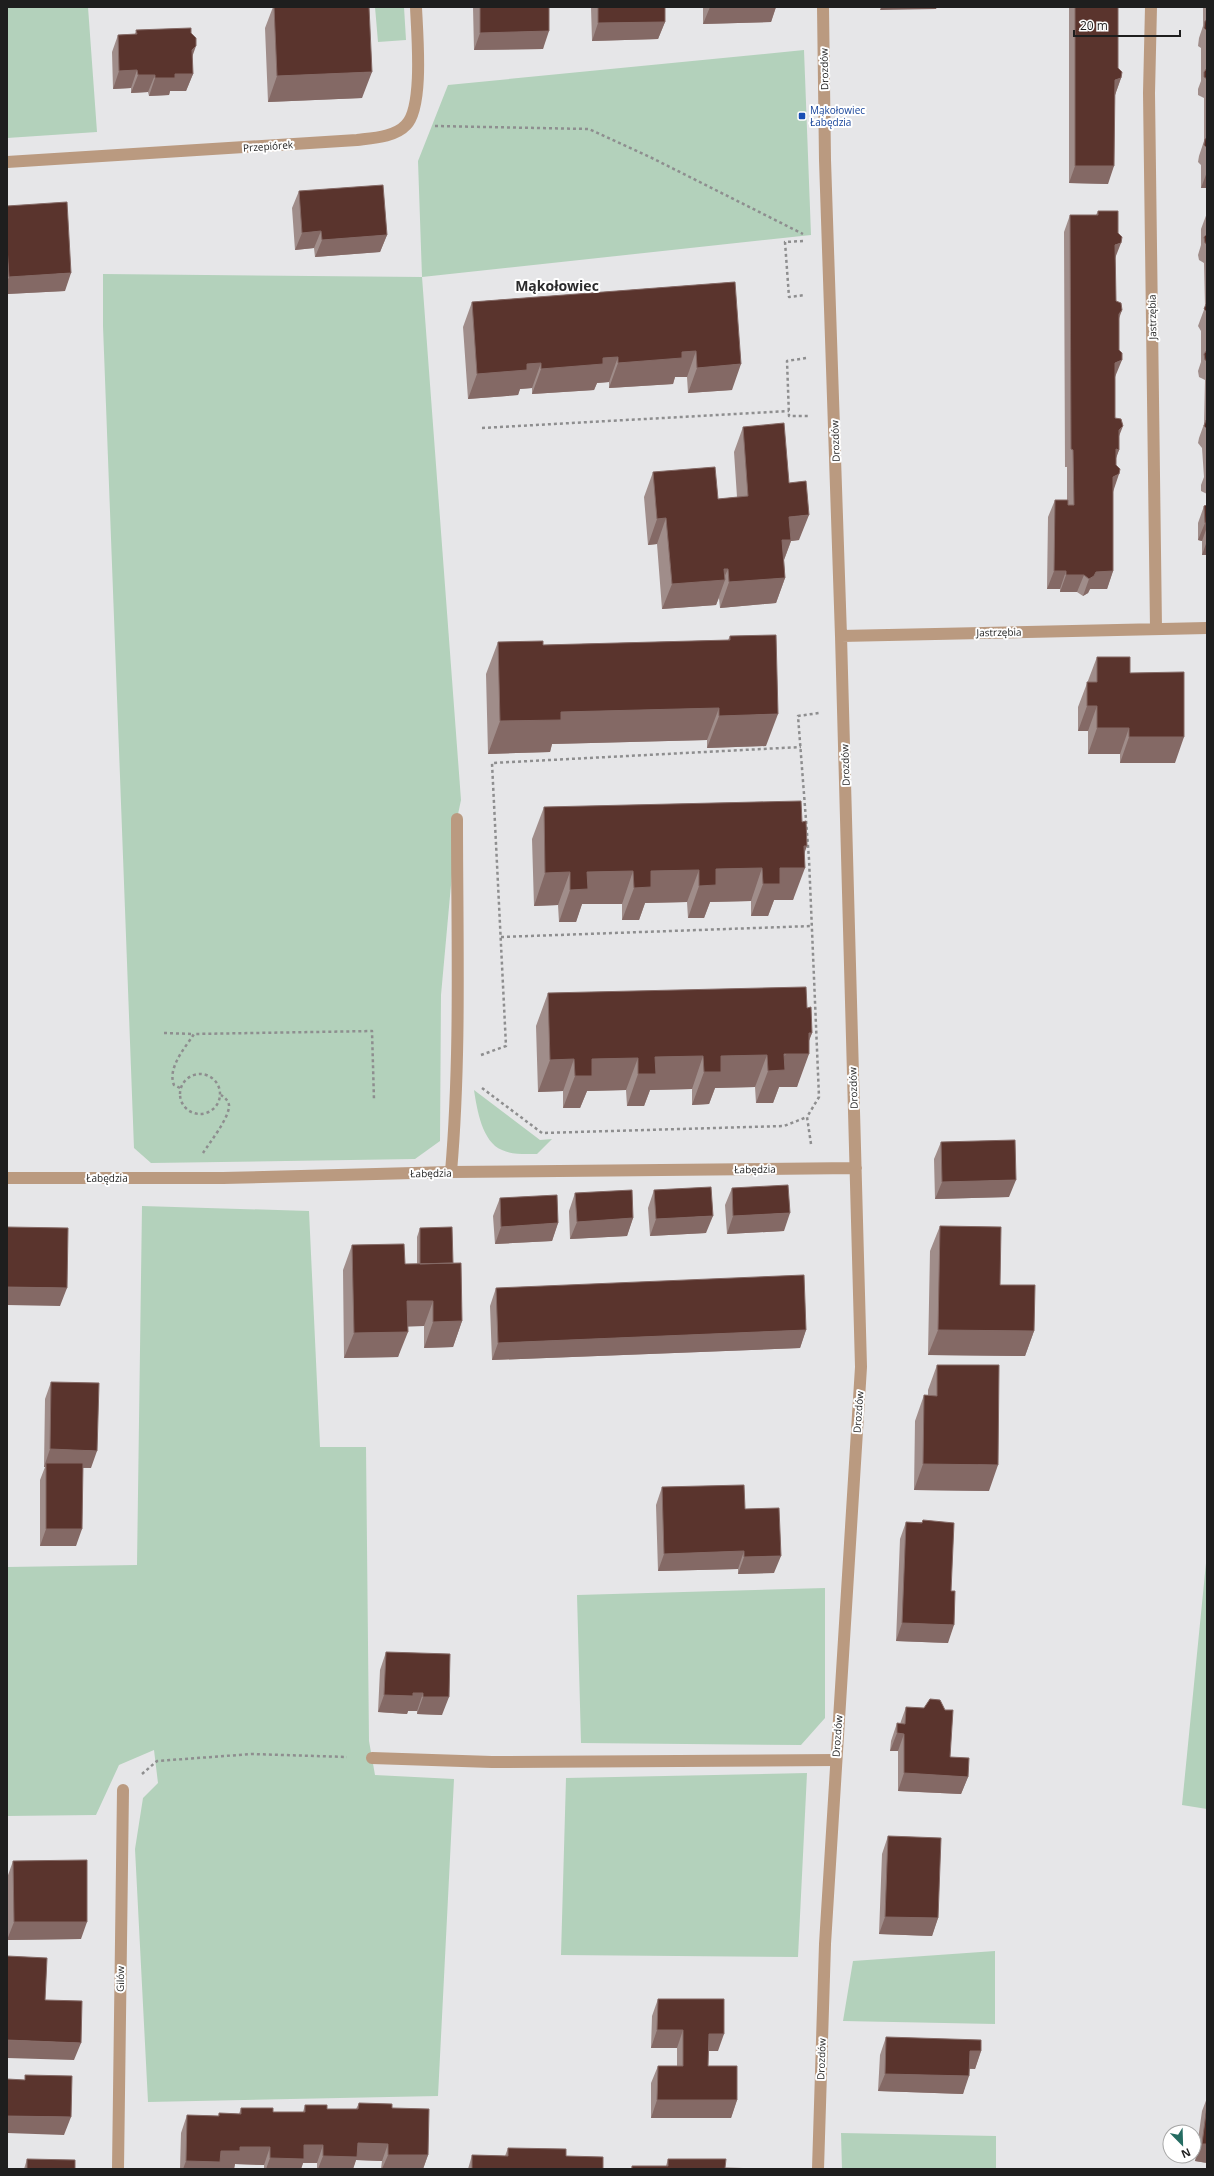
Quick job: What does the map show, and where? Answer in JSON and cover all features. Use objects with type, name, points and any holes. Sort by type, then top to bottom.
[{"type":"street","points":[[406,125],[416,103],[416,7]]},
{"type":"street","name":"Drozdów","points":[[818,2169],[825,1944],[861,1366],[841,636],[826,168],[823,7]]},
{"type":"street","name":"Jastrzębia","points":[[1151,7],[1149,92],[1156,628]]},
{"type":"street","name":"Przepiórek","points":[[7,162],[357,140],[386,136],[406,125]]},
{"type":"street","name":"Jastrzębia","points":[[841,636],[1207,628]]},
{"type":"street","points":[[451,1172],[457,1104],[458,1052],[457,819]]},
{"type":"street","name":"Łabędzia","points":[[7,1178],[189,1178],[451,1172],[856,1168]]},
{"type":"street","points":[[372,1758],[492,1762],[836,1760]]},
{"type":"street","name":"Gilów","points":[[118,2169],[123,1790]]},
{"type":"path","points":[[406,125],[589,129],[810,237]]},
{"type":"path","points":[[805,241],[785,242],[789,297],[807,294],[807,301]]},
{"type":"path","points":[[811,416],[789,416],[787,361],[812,357]]},
{"type":"path","points":[[482,428],[789,411]]},
{"type":"path","points":[[482,1082],[482,1088],[542,1133],[784,1126],[807,1117],[819,1097],[812,926],[798,716],[822,713]]},
{"type":"path","points":[[481,1062],[481,1056],[506,1046],[492,763],[801,747]]},
{"type":"path","points":[[501,937],[812,926]]},
{"type":"path","points":[[164,1033],[194,1034],[372,1031],[374,1100]]},
{"type":"path","points":[[180,1088],[174,1085],[172,1070],[194,1034]]},
{"type":"path","points":[[202,1073],[208,1075],[218,1083],[221,1095],[219,1102],[210,1111],[197,1114],[185,1107],[181,1101],[180,1088],[189,1077],[202,1073]]},
{"type":"path","points":[[189,1178],[228,1113],[229,1104],[221,1095]]},
{"type":"path","points":[[807,1117],[816,1168]]},
{"type":"path","points":[[123,1790],[157,1761],[252,1754],[372,1758]]},
{"type":"green space","points":[[7,7],[88,7],[97,132],[7,138]]},
{"type":"green space","points":[[375,7],[404,7],[406,40],[378,42]]},
{"type":"green space","points":[[804,50],[811,235],[422,277],[418,161],[448,85]]},
{"type":"green space","points":[[103,274],[422,277],[461,800],[457,819],[441,995],[440,1141],[415,1159],[151,1163],[134,1148],[103,326]]},
{"type":"green space","points":[[474,1090],[540,1140],[552,1139],[537,1154],[510,1153],[495,1146],[485,1133],[479,1115]]},
{"type":"green space","points":[[142,1206],[309,1211],[320,1447],[366,1447],[369,1741],[375,1775],[454,1779],[438,2096],[148,2102],[135,1849],[143,1798],[158,1783],[154,1750],[119,1765],[96,1815],[7,1816],[7,1567],[137,1565]]},
{"type":"green space","points":[[1207,1553],[1207,1809],[1182,1805]]},
{"type":"green space","points":[[825,1588],[825,1718],[801,1745],[581,1743],[577,1595]]},
{"type":"green space","points":[[807,1773],[798,1957],[561,1955],[566,1778]]},
{"type":"green space","points":[[995,1951],[995,2024],[843,2021],[853,1961]]},
{"type":"green space","points":[[841,2133],[996,2136],[996,2169],[842,2169]]},
{"type":"building","points":[[274,7],[369,7],[372,72],[277,76]]},
{"type":"building","points":[[480,7],[549,7],[549,31],[480,33]]},
{"type":"building","points":[[598,7],[665,7],[665,22],[598,23]]},
{"type":"building","points":[[1075,7],[1118,7],[1118,68],[1122,72],[1121,78],[1115,80],[1114,166],[1075,166]]},
{"type":"building","points":[[1207,20],[1207,31],[1204,28],[1205,21]]},
{"type":"building","points":[[191,28],[191,33],[196,38],[196,46],[192,50],[193,74],[175,74],[175,78],[155,78],[155,75],[138,75],[137,70],[119,71],[118,35],[137,34],[136,30]]},
{"type":"building","points":[[1207,68],[1207,79],[1204,77],[1204,72]]},
{"type":"building","points":[[1207,138],[1207,148],[1204,145],[1205,139]]},
{"type":"building","points":[[383,185],[387,235],[322,240],[321,231],[302,233],[299,191]]},
{"type":"building","points":[[67,202],[71,273],[9,277],[7,206]]},
{"type":"building","points":[[1098,211],[1118,211],[1118,233],[1122,237],[1121,243],[1115,245],[1116,301],[1121,303],[1122,310],[1119,314],[1119,350],[1122,353],[1122,360],[1115,363],[1115,418],[1121,419],[1123,426],[1119,430],[1119,450],[1116,449],[1116,465],[1120,469],[1119,474],[1113,477],[1113,571],[1096,572],[1094,576],[1089,579],[1084,575],[1066,575],[1066,571],[1054,571],[1055,500],[1068,500],[1068,505],[1074,505],[1073,450],[1071,449],[1070,215],[1098,215]]},
{"type":"building","points":[[1207,234],[1207,244],[1205,243],[1204,237]]},
{"type":"building","points":[[735,282],[741,364],[697,368],[696,351],[682,352],[682,358],[618,363],[618,357],[603,358],[603,364],[541,369],[541,363],[527,364],[527,370],[477,374],[472,302]]},
{"type":"building","points":[[1207,303],[1207,312],[1204,309]]},
{"type":"building","points":[[1207,350],[1207,361],[1205,360],[1204,354]]},
{"type":"building","points":[[1207,420],[1207,429],[1204,426]]},
{"type":"building","points":[[784,423],[789,483],[806,481],[809,515],[789,517],[791,540],[782,540],[785,578],[729,582],[728,569],[724,569],[725,580],[672,584],[666,518],[657,519],[653,472],[715,467],[718,499],[748,496],[743,427]]},
{"type":"building","points":[[1207,505],[1207,523],[1205,523],[1204,506]]},
{"type":"building","points":[[776,635],[778,714],[719,716],[719,708],[561,712],[561,720],[500,721],[498,642],[543,641],[543,645],[730,640],[730,636]]},
{"type":"building","points":[[1097,657],[1130,657],[1130,673],[1184,672],[1184,737],[1129,737],[1129,728],[1097,728],[1097,706],[1087,706],[1087,682],[1097,682]]},
{"type":"building","points":[[801,801],[802,822],[806,821],[807,846],[804,846],[805,868],[780,868],[780,884],[763,884],[762,868],[716,869],[716,885],[699,886],[699,870],[651,871],[651,887],[634,888],[633,871],[587,872],[588,889],[570,890],[570,872],[545,873],[544,807]]},
{"type":"building","points":[[806,987],[807,1008],[811,1007],[812,1033],[809,1033],[809,1054],[784,1054],[785,1070],[768,1071],[767,1055],[721,1056],[721,1072],[704,1072],[703,1056],[655,1057],[656,1074],[638,1074],[638,1058],[592,1059],[592,1076],[575,1076],[574,1059],[550,1060],[548,993]]},
{"type":"building","points":[[1015,1140],[1016,1180],[942,1182],[941,1142]]},
{"type":"building","points":[[788,1185],[790,1213],[733,1216],[732,1188]]},
{"type":"building","points":[[711,1187],[713,1216],[656,1219],[654,1190]]},
{"type":"building","points":[[632,1190],[633,1218],[577,1222],[575,1193]]},
{"type":"building","points":[[557,1195],[558,1223],[501,1227],[500,1198]]},
{"type":"building","points":[[940,1226],[1001,1227],[1000,1285],[1035,1285],[1034,1331],[938,1330]]},
{"type":"building","points":[[7,1227],[68,1228],[67,1288],[7,1287]]},
{"type":"building","points":[[452,1227],[453,1263],[420,1264],[420,1228]]},
{"type":"building","points":[[404,1244],[405,1264],[461,1263],[462,1321],[433,1322],[433,1301],[407,1301],[408,1332],[354,1333],[352,1245]]},
{"type":"building","points":[[804,1275],[806,1330],[498,1343],[496,1288]]},
{"type":"building","points":[[937,1365],[999,1365],[998,1465],[923,1464],[924,1395],[937,1396]]},
{"type":"building","points":[[51,1382],[99,1383],[97,1451],[50,1449]]},
{"type":"building","points":[[46,1463],[83,1463],[82,1529],[46,1529]]},
{"type":"building","points":[[744,1485],[745,1509],[779,1508],[781,1556],[744,1557],[744,1551],[664,1554],[662,1487]]},
{"type":"building","points":[[923,1520],[954,1523],[951,1591],[955,1591],[954,1625],[902,1623],[906,1522],[922,1523]]},
{"type":"building","points":[[386,1652],[450,1654],[449,1697],[423,1697],[423,1693],[413,1693],[413,1696],[384,1695]]},
{"type":"building","points":[[930,1699],[940,1700],[945,1710],[953,1710],[950,1757],[969,1758],[968,1777],[904,1773],[904,1734],[897,1733],[897,1723],[905,1724],[906,1707],[924,1708]]},
{"type":"building","points":[[888,1836],[941,1838],[938,1918],[885,1917]]},
{"type":"building","points":[[87,1860],[87,1922],[14,1922],[13,1861]]},
{"type":"building","points":[[7,1956],[47,1958],[45,2000],[82,2001],[81,2043],[7,2040]]},
{"type":"building","points":[[658,1999],[724,1999],[724,2034],[709,2034],[708,2066],[737,2066],[737,2100],[657,2100],[658,2066],[683,2066],[683,2030],[657,2030]]},
{"type":"building","points":[[886,2037],[981,2040],[981,2051],[970,2051],[969,2076],[885,2074]]},
{"type":"building","points":[[25,2075],[72,2076],[71,2117],[7,2116],[7,2079],[25,2080]]},
{"type":"building","points":[[359,2103],[392,2104],[392,2108],[429,2109],[428,2155],[388,2155],[388,2144],[358,2143],[357,2157],[323,2156],[323,2145],[304,2145],[304,2159],[270,2158],[270,2147],[240,2147],[240,2151],[221,2151],[220,2162],[186,2161],[187,2115],[219,2116],[219,2113],[241,2114],[241,2108],[273,2108],[273,2112],[305,2112],[305,2105],[327,2105],[327,2109],[358,2109]]},
{"type":"building","points":[[1207,2105],[1207,2144],[1202,2144]]},
{"type":"building","points":[[508,2148],[566,2149],[566,2156],[603,2157],[603,2169],[472,2169],[472,2155],[508,2156]]},
{"type":"building","points":[[27,2159],[75,2160],[75,2169],[27,2169]]},
{"type":"building","points":[[668,2159],[726,2159],[725,2168],[761,2169],[632,2169],[632,2166],[668,2166]]},
{"type":"place","name":"Mąkołowiec Łabędzia","points":[[802,116]]},
{"type":"district","name":"Mąkołowiec","points":[[557,286]]}]
